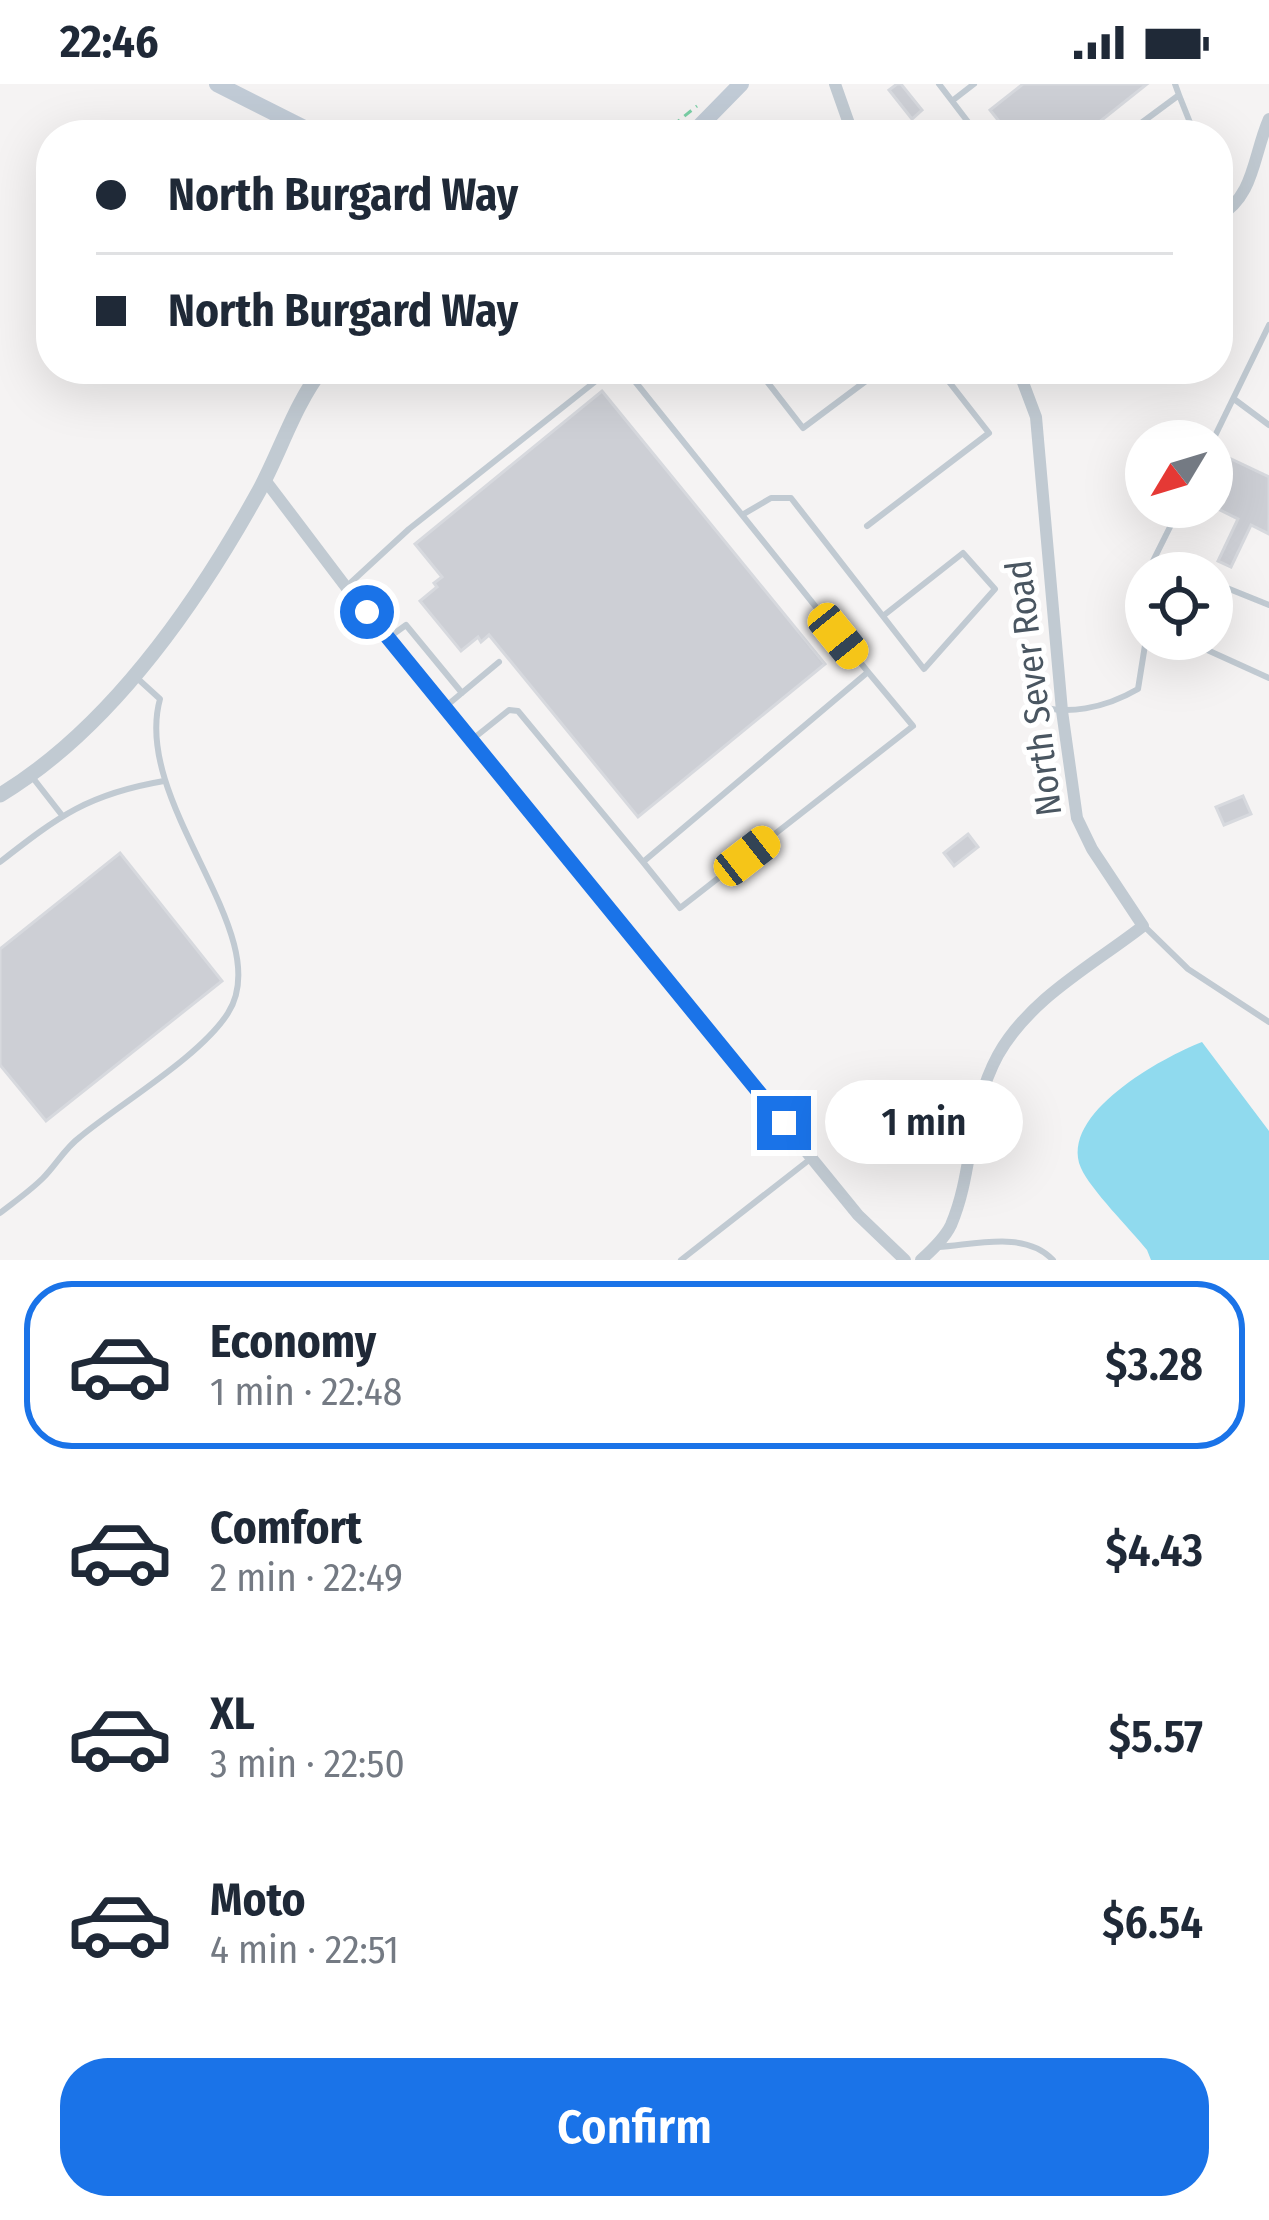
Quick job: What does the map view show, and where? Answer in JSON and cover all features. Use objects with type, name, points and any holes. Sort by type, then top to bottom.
[{"type":"main road","points":[[217,84],[288,120]]},
{"type":"main road","points":[[706,120],[741,84]]},
{"type":"street","points":[[835,84],[848,120]]},
{"type":"street","points":[[1233,208],[1246,193],[1269,118]]},
{"type":"street","points":[[0,795],[85,731],[134,676],[223,551],[265,480],[312,384]]},
{"type":"street","name":"North Sever Road","points":[[1026,384],[1036,417],[1062,711],[1077,818],[1143,926]]},
{"type":"street","points":[[265,480],[858,1215],[905,1260]]},
{"type":"street","points":[[921,1260],[950,1226],[977,1106],[999,1054],[1034,1009],[1143,926]]},
{"type":"lane","points":[[939,84],[967,120]]},
{"type":"lane","points":[[952,101],[974,84]]},
{"type":"lane","points":[[1175,84],[1189,120]]},
{"type":"lane","points":[[1145,120],[1178,95]]},
{"type":"lane","points":[[1223,420],[1269,325]]},
{"type":"lane","points":[[346,586],[592,384]]},
{"type":"lane","points":[[472,740],[508,710],[518,711],[680,908],[913,726],[637,384]]},
{"type":"lane","points":[[769,384],[802,428],[862,384]]},
{"type":"lane","points":[[866,526],[989,433],[951,384]]},
{"type":"lane","points":[[1234,399],[1269,425]]},
{"type":"lane","points":[[742,515],[771,497],[791,498],[924,669],[995,589],[963,553],[883,616]]},
{"type":"lane","points":[[1233,590],[1269,605]]},
{"type":"lane","points":[[388,638],[406,626],[462,693]]},
{"type":"lane","points":[[1030,703],[1062,711],[1104,703],[1138,689],[1143,660]]},
{"type":"lane","points":[[1229,660],[1269,678]]},
{"type":"lane","points":[[445,707],[500,662]]},
{"type":"lane","points":[[644,862],[868,673]]},
{"type":"lane","points":[[0,1213],[44,1178],[74,1142],[208,1036],[231,1010],[237,994],[233,934],[174,812],[164,781],[157,730],[160,699],[134,676]]},
{"type":"lane","points":[[30,776],[61,814]]},
{"type":"lane","points":[[0,862],[61,814],[100,795],[164,781]]},
{"type":"lane","points":[[1143,926],[1188,969],[1269,1022]]},
{"type":"lane","points":[[681,1260],[812,1158]]},
{"type":"lane","points":[[934,1248],[1017,1242],[1032,1245],[1053,1260]]},
{"type":"path","points":[[679,120],[705,99]]},
{"type":"water","points":[[1202,1042],[1269,1131],[1269,1260],[1151,1260],[1081,1168],[1078,1148],[1099,1108],[1141,1074]]},
{"type":"building","points":[[897,84],[922,110],[912,119],[889,90]]},
{"type":"building","points":[[1023,84],[1147,84],[1102,120],[998,120],[990,110]]},
{"type":"building","points":[[602,391],[825,664],[638,817],[489,635],[481,642],[478,637],[461,651],[420,601],[442,577],[415,544]]},
{"type":"building","points":[[1233,460],[1269,477],[1269,534],[1251,525],[1233,563],[1233,552],[1222,552],[1238,519],[1233,516]]},
{"type":"building","points":[[1243,796],[1251,814],[1224,825],[1216,807]]},
{"type":"building","points":[[968,834],[978,847],[954,866],[944,853]]},
{"type":"building","points":[[120,853],[222,981],[46,1121],[0,1065],[0,949]]},
{"type":"route","points":[[367,612],[784,1123]]}]
